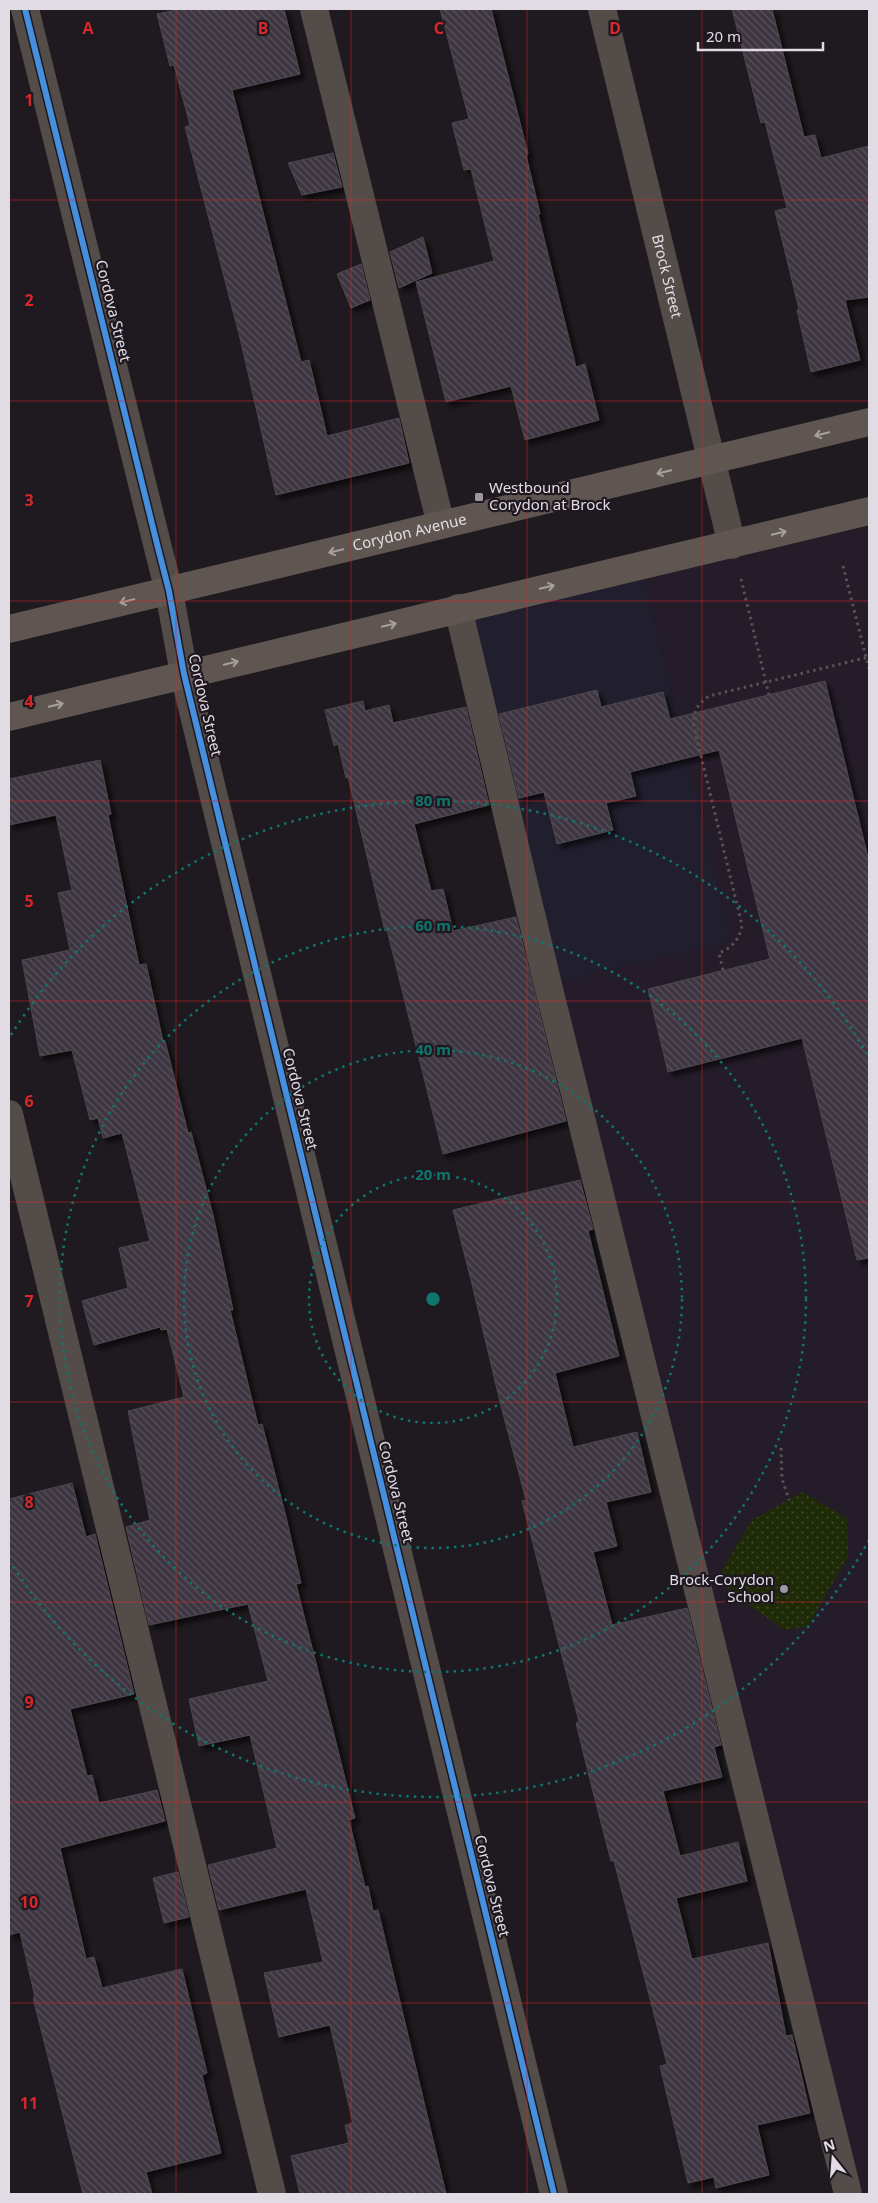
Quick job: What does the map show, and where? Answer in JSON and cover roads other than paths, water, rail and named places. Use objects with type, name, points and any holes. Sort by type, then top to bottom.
[{"type":"main road","name":"Corydon Avenue","points":[[9,629],[869,422]]},
{"type":"main road","points":[[9,717],[869,511]]},
{"type":"street","name":"Cordova Street","points":[[25,9],[168,591],[184,674],[554,2194]]},
{"type":"street","points":[[314,9],[441,525]]},
{"type":"street","name":"Brock Street","points":[[602,9],[732,545]]},
{"type":"street","points":[[458,608],[550,994],[848,2194]]},
{"type":"street","points":[[9,1114],[272,2194]]},
{"type":"place","name":"Westbound Corydon at Brock","points":[[479,497]]},
{"type":"place","name":"Brock-Corydon School","points":[[784,1589]]}]
